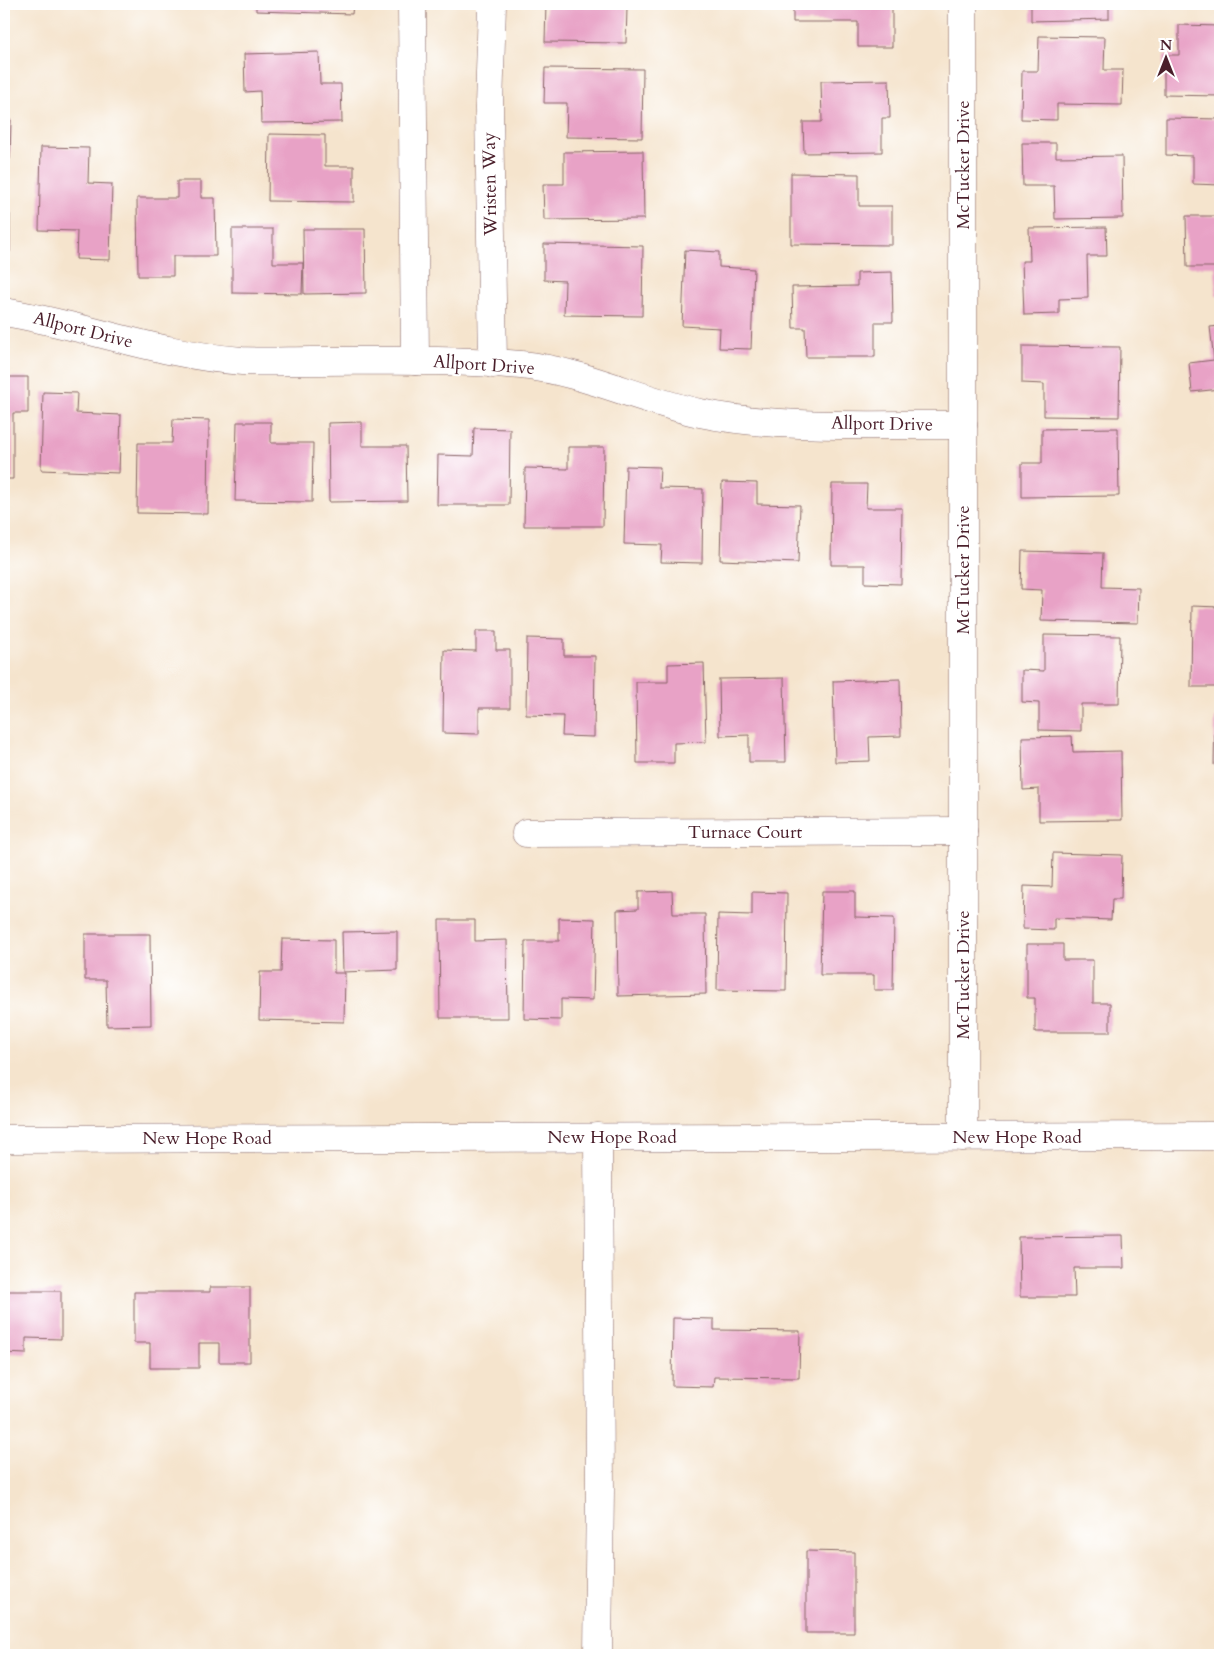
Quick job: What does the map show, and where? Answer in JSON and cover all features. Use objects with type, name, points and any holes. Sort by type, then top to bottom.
[{"type":"street","points":[[412,4],[415,362]]},
{"type":"street","name":"Wristen Way","points":[[492,4],[489,108],[493,364]]},
{"type":"street","name":"McTucker Drive","points":[[963,4],[963,1137]]},
{"type":"street","name":"Allport Drive","points":[[4,312],[44,318],[126,342],[184,354],[244,361],[523,365],[582,376],[698,413],[760,422],[963,425]]},
{"type":"street","name":"Turnace Court","points":[[526,833],[963,830]]},
{"type":"street","name":"New Hope Road","points":[[4,1139],[1220,1136]]},
{"type":"street","points":[[598,1137],[600,1489],[598,1655]]},
{"type":"building","points":[[256,4],[353,4],[352,14],[256,11]]},
{"type":"building","points":[[546,4],[643,4],[643,8],[627,8],[626,43],[545,42]]},
{"type":"building","points":[[793,4],[892,4],[892,47],[858,47],[858,22],[793,22]]},
{"type":"building","points":[[1031,4],[1109,4],[1109,19],[1031,21]]},
{"type":"building","points":[[1179,25],[1220,26],[1220,96],[1164,95],[1164,55],[1179,55]]},
{"type":"building","points":[[1039,36],[1105,37],[1104,70],[1123,70],[1122,105],[1057,104],[1057,120],[1021,119],[1022,71],[1038,71]]},
{"type":"building","points":[[319,52],[320,84],[341,84],[342,122],[261,123],[260,91],[245,92],[244,54]]},
{"type":"building","points":[[545,68],[643,69],[642,138],[566,137],[567,103],[544,103]]},
{"type":"building","points":[[889,80],[890,118],[882,118],[882,152],[804,153],[803,122],[822,122],[821,81]]},
{"type":"building","points":[[1166,118],[1220,119],[1220,185],[1193,184],[1193,156],[1166,155]]},
{"type":"building","points":[[4,120],[11,120],[10,159],[4,159]]},
{"type":"building","points":[[269,134],[325,135],[325,166],[354,166],[354,202],[268,201]]},
{"type":"building","points":[[1022,143],[1056,143],[1056,157],[1122,156],[1123,218],[1055,219],[1054,186],[1023,186]]},
{"type":"building","points":[[41,147],[89,148],[88,183],[112,184],[110,260],[76,259],[77,231],[39,230]]},
{"type":"building","points":[[643,151],[644,219],[544,220],[543,184],[564,184],[564,152]]},
{"type":"building","points":[[791,173],[859,174],[859,206],[892,206],[892,245],[791,244]]},
{"type":"building","points":[[177,181],[201,181],[201,198],[215,198],[216,256],[173,256],[173,276],[138,276],[137,198],[177,198]]},
{"type":"building","points":[[4,214],[10,214],[10,252],[4,251]]},
{"type":"building","points":[[1186,216],[1220,216],[1220,296],[1216,296],[1215,267],[1187,267]]},
{"type":"building","points":[[1106,227],[1107,256],[1087,256],[1088,298],[1059,299],[1059,314],[1024,315],[1022,261],[1030,261],[1029,228]]},
{"type":"building","points":[[232,229],[273,229],[273,263],[303,263],[302,294],[232,293]]},
{"type":"building","points":[[303,229],[365,229],[366,293],[304,294]]},
{"type":"building","points":[[544,244],[643,246],[642,316],[564,315],[565,281],[544,280]]},
{"type":"building","points":[[685,250],[719,252],[719,267],[754,269],[751,349],[719,348],[720,328],[682,326]]},
{"type":"building","points":[[892,272],[893,322],[875,322],[875,357],[806,357],[805,328],[793,328],[792,287],[857,286],[857,273]]},
{"type":"building","points":[[1220,326],[1220,389],[1192,392],[1189,363],[1214,360],[1210,327]]},
{"type":"building","points":[[1022,346],[1120,347],[1119,417],[1044,416],[1044,384],[1022,383]]},
{"type":"building","points":[[4,377],[28,377],[28,413],[13,413],[13,479],[4,479]]},
{"type":"building","points":[[43,392],[77,393],[76,413],[121,415],[119,473],[41,470]]},
{"type":"building","points":[[173,419],[209,420],[208,514],[137,513],[138,443],[172,443]]},
{"type":"building","points":[[237,422],[271,422],[271,443],[313,443],[312,502],[235,501]]},
{"type":"building","points":[[362,422],[362,446],[406,446],[407,501],[329,502],[328,423]]},
{"type":"building","points":[[474,428],[510,429],[509,505],[437,505],[438,455],[473,456]]},
{"type":"building","points":[[1118,428],[1119,496],[1022,497],[1022,463],[1042,463],[1042,429]]},
{"type":"building","points":[[568,447],[604,447],[603,526],[524,526],[525,468],[568,469]]},
{"type":"building","points":[[626,466],[660,467],[659,488],[703,489],[702,563],[661,562],[662,545],[624,544]]},
{"type":"building","points":[[722,482],[757,483],[757,504],[800,505],[798,563],[720,560]]},
{"type":"building","points":[[832,484],[867,484],[866,508],[902,508],[901,584],[865,583],[865,565],[831,565]]},
{"type":"building","points":[[1022,551],[1103,553],[1102,587],[1139,588],[1138,623],[1041,621],[1042,590],[1021,589]]},
{"type":"building","points":[[1192,606],[1220,607],[1220,687],[1191,687]]},
{"type":"building","points":[[476,631],[496,631],[496,650],[510,650],[510,708],[479,708],[479,734],[443,733],[444,650],[476,651]]},
{"type":"building","points":[[1044,635],[1120,636],[1119,704],[1081,704],[1081,731],[1039,730],[1039,703],[1022,702],[1022,670],[1044,671]]},
{"type":"building","points":[[527,638],[564,639],[564,656],[595,656],[594,737],[562,736],[563,716],[526,715]]},
{"type":"building","points":[[704,663],[706,742],[674,743],[674,763],[637,763],[636,682],[668,682],[668,664]]},
{"type":"building","points":[[784,678],[786,762],[749,762],[749,735],[720,736],[719,679]]},
{"type":"building","points":[[900,679],[901,736],[869,737],[870,761],[835,762],[833,681]]},
{"type":"building","points":[[1215,717],[1220,717],[1220,765],[1214,765]]},
{"type":"building","points":[[1072,736],[1073,752],[1121,751],[1122,820],[1039,821],[1039,789],[1023,790],[1022,737]]},
{"type":"building","points":[[1053,853],[1122,855],[1121,899],[1112,899],[1111,920],[1054,918],[1054,930],[1023,929],[1024,886],[1052,887]]},
{"type":"building","points":[[672,891],[673,914],[705,914],[706,994],[618,996],[617,910],[638,909],[638,892]]},
{"type":"building","points":[[822,891],[855,891],[855,917],[894,918],[893,990],[874,990],[874,975],[820,975]]},
{"type":"building","points":[[752,892],[787,893],[786,991],[717,990],[718,914],[752,915]]},
{"type":"building","points":[[559,918],[595,919],[593,1000],[561,999],[561,1020],[524,1019],[525,941],[559,941]]},
{"type":"building","points":[[439,920],[475,920],[475,941],[507,940],[508,1018],[440,1018]]},
{"type":"building","points":[[397,931],[397,970],[343,972],[342,932]]},
{"type":"building","points":[[85,934],[150,934],[151,1025],[107,1026],[106,980],[85,980]]},
{"type":"building","points":[[282,939],[334,940],[334,973],[345,973],[344,1022],[259,1020],[260,972],[281,972]]},
{"type":"building","points":[[1027,944],[1063,944],[1063,960],[1093,960],[1093,1003],[1110,1003],[1110,1032],[1035,1032],[1035,998],[1027,998]]},
{"type":"building","points":[[1123,1236],[1124,1268],[1074,1268],[1075,1297],[1020,1297],[1019,1237]]},
{"type":"building","points":[[210,1287],[250,1287],[250,1362],[219,1362],[219,1343],[199,1343],[199,1368],[150,1368],[150,1343],[134,1343],[134,1292],[210,1292]]},
{"type":"building","points":[[4,1291],[61,1291],[61,1339],[26,1338],[26,1354],[4,1353]]},
{"type":"building","points":[[673,1318],[714,1319],[714,1330],[800,1331],[799,1378],[714,1377],[713,1387],[672,1386]]},
{"type":"building","points":[[806,1551],[854,1552],[854,1633],[806,1633]]}]
